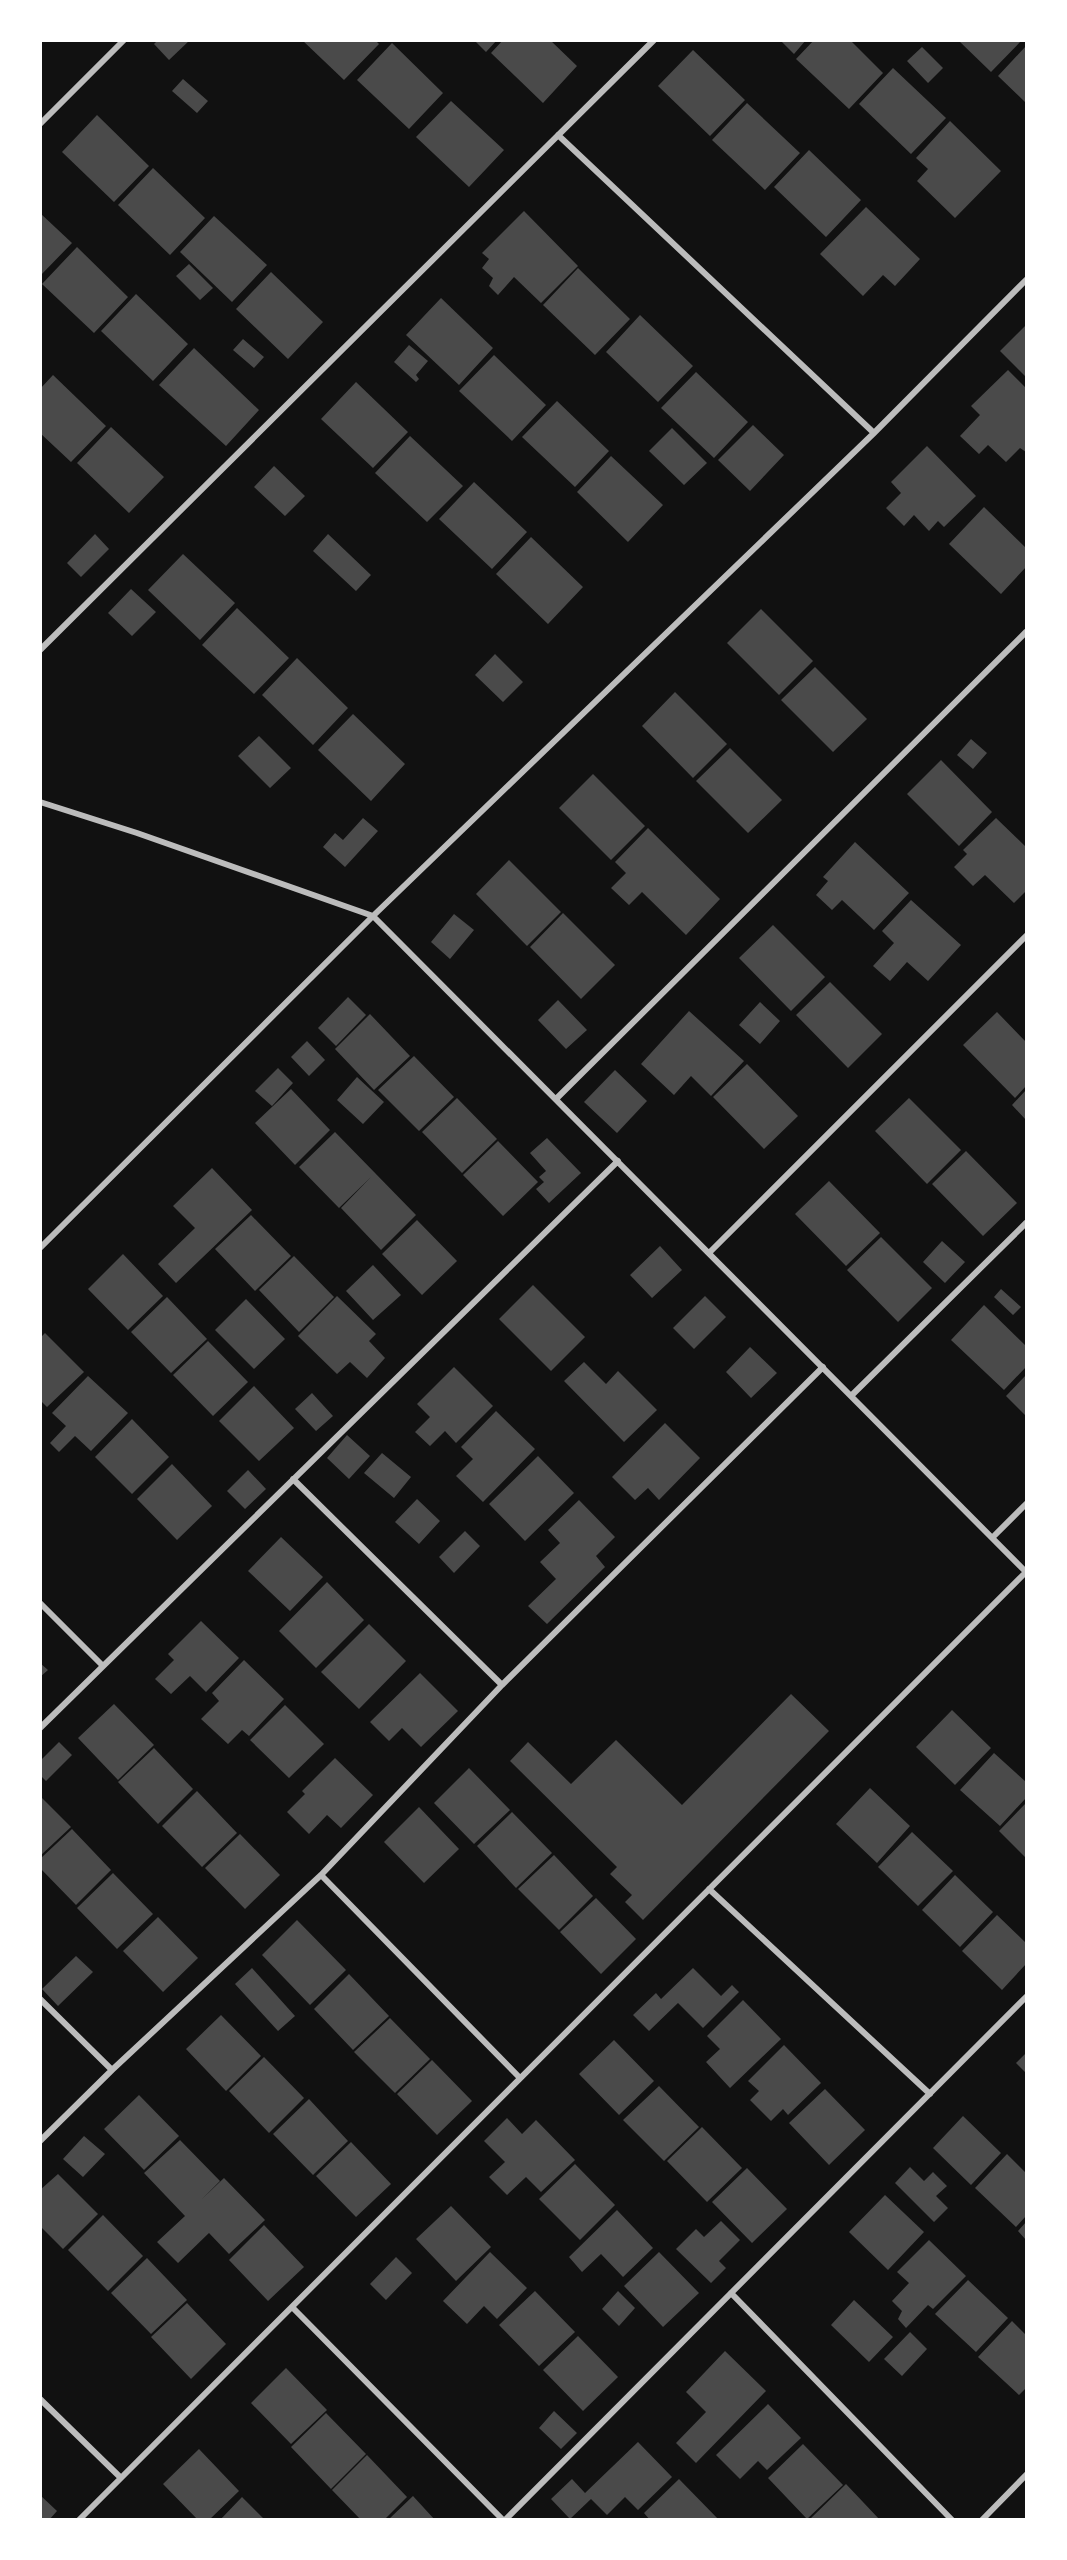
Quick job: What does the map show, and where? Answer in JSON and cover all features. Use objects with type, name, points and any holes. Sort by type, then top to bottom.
[{"type":"street","points":[[40,124],[124,40]]},
{"type":"street","points":[[40,650],[654,40]]},
{"type":"street","points":[[558,135],[874,433]]},
{"type":"street","points":[[40,1248],[373,916],[874,433],[1026,280]]},
{"type":"street","points":[[556,1100],[1026,632]]},
{"type":"street","points":[[40,802],[137,833],[373,916],[1026,1572],[79,2520]]},
{"type":"street","points":[[709,1254],[1026,936]]},
{"type":"street","points":[[40,1728],[618,1161]]},
{"type":"street","points":[[851,1396],[1026,1223]]},
{"type":"street","points":[[40,2141],[112,2070],[321,1875],[502,1685],[823,1367]]},
{"type":"street","points":[[293,1479],[502,1685]]},
{"type":"street","points":[[992,1538],[1026,1504]]},
{"type":"street","points":[[40,1603],[103,1666]]},
{"type":"street","points":[[321,1875],[520,2078]]},
{"type":"street","points":[[709,1889],[930,2094]]},
{"type":"street","points":[[292,2307],[504,2520],[1026,1997]]},
{"type":"street","points":[[40,1999],[112,2070]]},
{"type":"street","points":[[731,2293],[952,2520]]},
{"type":"street","points":[[40,2399],[121,2478]]},
{"type":"street","points":[[982,2520],[1026,2475]]},
{"type":"building","points":[[158,40],[190,40],[169,60],[154,44]]},
{"type":"building","points":[[302,40],[375,40],[379,44],[344,80]]},
{"type":"building","points":[[474,40],[497,40],[486,52]]},
{"type":"building","points":[[503,40],[550,40],[577,66],[543,103],[491,53]]},
{"type":"building","points":[[780,40],[806,40],[794,54]]},
{"type":"building","points":[[814,40],[850,40],[883,73],[849,109],[796,59]]},
{"type":"building","points":[[958,40],[1022,40],[991,72]]},
{"type":"building","points":[[392,43],[443,93],[409,129],[357,80]]},
{"type":"building","points":[[1026,46],[1026,103],[998,76]]},
{"type":"building","points":[[922,47],[943,68],[928,83],[907,61]]},
{"type":"building","points":[[693,50],[745,100],[710,136],[658,86]]},
{"type":"building","points":[[893,68],[946,118],[911,154],[859,104]]},
{"type":"building","points":[[183,79],[208,101],[197,113],[172,91]]},
{"type":"building","points":[[451,101],[504,150],[469,187],[416,137]]},
{"type":"building","points":[[747,103],[800,153],[765,190],[712,140]]},
{"type":"building","points":[[97,115],[149,166],[114,202],[62,152]]},
{"type":"building","points":[[950,121],[1001,171],[955,218],[917,181],[928,169],[916,158]]},
{"type":"building","points":[[809,150],[861,200],[826,237],[774,187]]},
{"type":"building","points":[[153,168],[205,218],[170,255],[118,205]]},
{"type":"building","points":[[866,207],[920,259],[895,286],[883,275],[863,296],[820,254]]},
{"type":"building","points":[[524,211],[578,266],[541,303],[514,277],[498,295],[489,286],[493,278],[482,268],[489,259],[482,253]]},
{"type":"building","points":[[40,213],[72,243],[40,276]]},
{"type":"building","points":[[214,216],[267,265],[232,302],[180,252]]},
{"type":"building","points":[[77,247],[128,297],[94,333],[42,284]]},
{"type":"building","points":[[189,264],[213,288],[200,300],[176,276]]},
{"type":"building","points":[[578,268],[630,319],[595,355],[543,305]]},
{"type":"building","points":[[271,272],[323,322],[288,359],[236,309]]},
{"type":"building","points":[[136,294],[188,344],[153,381],[101,331]]},
{"type":"building","points":[[441,298],[493,348],[459,385],[406,335]]},
{"type":"building","points":[[640,315],[693,366],[658,402],[606,352]]},
{"type":"building","points":[[1026,325],[1026,377],[1000,351]]},
{"type":"building","points":[[243,339],[264,357],[254,368],[233,350]]},
{"type":"building","points":[[409,345],[428,361],[416,375],[419,379],[416,382],[394,362]]},
{"type":"building","points":[[194,348],[259,410],[226,446],[159,385]]},
{"type":"building","points":[[494,355],[546,405],[512,441],[459,391]]},
{"type":"building","points":[[1008,370],[1026,388],[1026,452],[1020,448],[1006,462],[988,445],[979,454],[960,436],[980,415],[971,406]]},
{"type":"building","points":[[696,372],[748,422],[714,458],[661,408]]},
{"type":"building","points":[[53,375],[106,426],[71,462],[40,433],[40,389]]},
{"type":"building","points":[[356,382],[408,432],[373,468],[321,419]]},
{"type":"building","points":[[557,401],[609,451],[575,487],[522,437]]},
{"type":"building","points":[[753,425],[784,455],[750,491],[718,460]]},
{"type":"building","points":[[111,427],[164,477],[129,513],[77,463]]},
{"type":"building","points":[[672,428],[707,463],[684,485],[649,451]]},
{"type":"building","points":[[410,436],[463,486],[427,522],[375,473]]},
{"type":"building","points":[[927,446],[976,496],[944,527],[938,521],[929,531],[914,515],[904,526],[886,508],[901,493],[891,482]]},
{"type":"building","points":[[611,456],[663,505],[628,542],[577,492]]},
{"type":"building","points":[[274,466],[305,496],[285,516],[254,487]]},
{"type":"building","points":[[474,482],[527,532],[492,569],[439,519]]},
{"type":"building","points":[[984,507],[1026,548],[1026,567],[1001,594],[949,544]]},
{"type":"building","points":[[95,534],[109,549],[81,577],[67,563]]},
{"type":"building","points":[[328,534],[371,575],[356,591],[313,551]]},
{"type":"building","points":[[531,537],[583,587],[548,624],[496,574]]},
{"type":"building","points":[[183,554],[235,603],[200,640],[148,590]]},
{"type":"building","points":[[131,589],[156,612],[132,636],[108,613]]},
{"type":"building","points":[[237,608],[289,658],[254,694],[202,645]]},
{"type":"building","points":[[761,609],[813,661],[779,695],[727,643]]},
{"type":"building","points":[[495,654],[523,682],[503,702],[475,675]]},
{"type":"building","points":[[297,658],[348,708],[313,745],[262,695]]},
{"type":"building","points":[[815,667],[867,719],[833,752],[781,700]]},
{"type":"building","points":[[675,692],[727,744],[693,778],[642,726]]},
{"type":"building","points":[[353,714],[405,764],[371,801],[318,750]]},
{"type":"building","points":[[259,736],[291,768],[270,788],[238,756]]},
{"type":"building","points":[[971,739],[987,753],[973,769],[957,755]]},
{"type":"building","points":[[730,748],[782,800],[748,833],[696,781]]},
{"type":"building","points":[[941,760],[992,812],[959,846],[907,794]]},
{"type":"building","points":[[593,774],[645,826],[611,860],[559,808]]},
{"type":"building","points":[[363,818],[378,831],[345,867],[323,847],[335,833],[343,840]]},
{"type":"building","points":[[996,818],[1026,847],[1026,891],[1014,903],[985,875],[973,886],[954,867],[967,854],[963,850]]},
{"type":"building","points":[[648,828],[720,899],[686,935],[642,892],[629,905],[611,888],[626,873],[615,862]]},
{"type":"building","points":[[855,842],[909,893],[874,930],[842,900],[832,910],[816,895],[828,881],[823,877]]},
{"type":"building","points":[[509,860],[561,912],[527,946],[476,894]]},
{"type":"building","points":[[911,900],[961,945],[928,981],[907,962],[890,981],[873,966],[894,943],[882,931]]},
{"type":"building","points":[[563,913],[615,965],[581,999],[530,947]]},
{"type":"building","points":[[454,914],[474,930],[450,959],[431,942]]},
{"type":"building","points":[[773,925],[825,977],[791,1011],[739,958]]},
{"type":"building","points":[[830,982],[882,1034],[848,1068],[796,1015]]},
{"type":"building","points":[[348,997],[366,1015],[336,1046],[318,1028]]},
{"type":"building","points":[[558,1000],[587,1030],[566,1049],[538,1020]]},
{"type":"building","points":[[760,1002],[780,1021],[760,1044],[739,1025]]},
{"type":"building","points":[[689,1011],[744,1061],[711,1096],[691,1076],[674,1095],[641,1064]]},
{"type":"building","points":[[997,1012],[1026,1042],[1026,1086],[1015,1098],[963,1045]]},
{"type":"building","points":[[370,1014],[410,1056],[374,1090],[335,1049]]},
{"type":"building","points":[[307,1041],[325,1060],[309,1076],[291,1057]]},
{"type":"building","points":[[414,1056],[454,1097],[419,1131],[378,1090]]},
{"type":"building","points":[[747,1064],[798,1116],[764,1149],[713,1097]]},
{"type":"building","points":[[278,1068],[293,1083],[272,1106],[255,1091]]},
{"type":"building","points":[[615,1070],[647,1101],[617,1133],[584,1102]]},
{"type":"building","points":[[357,1077],[384,1102],[363,1124],[337,1100]]},
{"type":"building","points":[[291,1089],[330,1130],[295,1165],[255,1123]]},
{"type":"building","points":[[1026,1090],[1026,1120],[1012,1105]]},
{"type":"building","points":[[457,1098],[497,1139],[462,1173],[422,1132]]},
{"type":"building","points":[[909,1098],[961,1150],[927,1184],[875,1131]]},
{"type":"building","points":[[335,1132],[416,1215],[381,1250],[341,1208],[371,1177],[339,1208],[299,1167]]},
{"type":"building","points":[[547,1138],[581,1173],[549,1203],[536,1189],[544,1182],[539,1177],[546,1171],[530,1153]]},
{"type":"building","points":[[498,1141],[538,1182],[503,1216],[463,1175]]},
{"type":"building","points":[[966,1151],[1017,1203],[983,1236],[932,1184]]},
{"type":"building","points":[[212,1168],[252,1210],[176,1283],[158,1264],[195,1228],[173,1206]]},
{"type":"building","points":[[829,1181],[880,1233],[846,1266],[795,1214]]},
{"type":"building","points":[[251,1215],[291,1256],[255,1291],[215,1249]]},
{"type":"building","points":[[417,1220],[457,1261],[422,1295],[382,1254]]},
{"type":"building","points":[[881,1237],[932,1288],[898,1322],[847,1270]]},
{"type":"building","points":[[942,1241],[965,1262],[945,1283],[923,1262]]},
{"type":"building","points":[[660,1246],[682,1270],[652,1298],[630,1275]]},
{"type":"building","points":[[123,1254],[163,1296],[128,1330],[88,1289]]},
{"type":"building","points":[[294,1256],[334,1297],[299,1332],[259,1290]]},
{"type":"building","points":[[373,1265],[401,1295],[373,1320],[346,1291]]},
{"type":"building","points":[[533,1285],[585,1337],[551,1371],[499,1319]]},
{"type":"building","points":[[1001,1289],[1021,1307],[1013,1315],[994,1297]]},
{"type":"building","points":[[337,1296],[376,1334],[369,1341],[385,1358],[367,1378],[350,1362],[337,1374],[298,1336]]},
{"type":"building","points":[[705,1296],[726,1317],[694,1349],[673,1328]]},
{"type":"building","points":[[167,1297],[207,1339],[171,1373],[131,1332]]},
{"type":"building","points":[[246,1299],[285,1339],[254,1369],[215,1330]]},
{"type":"building","points":[[984,1305],[1026,1346],[1026,1367],[1004,1390],[951,1340]]},
{"type":"building","points":[[45,1333],[84,1372],[47,1407],[40,1400],[40,1338]]},
{"type":"building","points":[[208,1341],[248,1382],[213,1416],[173,1375]]},
{"type":"building","points":[[750,1347],[777,1373],[751,1398],[726,1372]]},
{"type":"building","points":[[584,1362],[606,1384],[618,1371],[657,1410],[624,1442],[564,1381]]},
{"type":"building","points":[[454,1367],[493,1406],[456,1443],[445,1431],[430,1446],[415,1432],[430,1417],[417,1404]]},
{"type":"building","points":[[1026,1375],[1026,1416],[1006,1396]]},
{"type":"building","points":[[88,1376],[128,1413],[91,1451],[75,1436],[59,1452],[50,1443],[66,1426],[52,1413]]},
{"type":"building","points":[[254,1386],[294,1428],[259,1461],[219,1421]]},
{"type":"building","points":[[312,1393],[333,1416],[316,1431],[295,1409]]},
{"type":"building","points":[[496,1411],[535,1449],[483,1502],[456,1476],[473,1459],[461,1447]]},
{"type":"building","points":[[132,1419],[169,1457],[132,1494],[95,1457]]},
{"type":"building","points":[[665,1423],[700,1458],[659,1500],[648,1488],[635,1500],[612,1477]]},
{"type":"building","points":[[347,1435],[370,1456],[349,1479],[327,1458]]},
{"type":"building","points":[[382,1453],[411,1477],[394,1498],[364,1473]]},
{"type":"building","points":[[538,1456],[574,1493],[525,1541],[489,1504]]},
{"type":"building","points":[[172,1464],[212,1506],[177,1540],[137,1499]]},
{"type":"building","points":[[248,1470],[266,1489],[245,1509],[227,1491]]},
{"type":"building","points":[[417,1499],[440,1521],[419,1544],[395,1522]]},
{"type":"building","points":[[579,1500],[615,1537],[596,1556],[605,1567],[547,1624],[528,1606],[556,1579],[540,1562],[560,1543],[548,1530]]},
{"type":"building","points":[[465,1531],[480,1546],[454,1573],[439,1557]]},
{"type":"building","points":[[281,1537],[323,1577],[290,1611],[248,1571]]},
{"type":"building","points":[[327,1582],[364,1620],[316,1668],[279,1631]]},
{"type":"building","points":[[201,1621],[239,1658],[206,1692],[190,1676],[171,1694],[155,1679],[174,1660],[168,1654]]},
{"type":"building","points":[[369,1624],[406,1661],[359,1709],[321,1672]]},
{"type":"building","points":[[244,1660],[284,1699],[249,1736],[242,1730],[228,1744],[201,1719],[219,1701],[212,1693]]},
{"type":"building","points":[[40,1663],[48,1670],[40,1677]]},
{"type":"building","points":[[420,1673],[458,1711],[421,1747],[402,1728],[389,1741],[370,1722]]},
{"type":"building","points":[[791,1694],[829,1731],[643,1920],[625,1902],[632,1895],[610,1874],[617,1867],[510,1761],[528,1742],[571,1784],[616,1740],[682,1805]]},
{"type":"building","points":[[114,1704],[154,1745],[118,1780],[78,1738]]},
{"type":"building","points":[[285,1705],[324,1744],[289,1778],[250,1740]]},
{"type":"building","points":[[952,1710],[991,1748],[955,1785],[916,1747]]},
{"type":"building","points":[[59,1742],[72,1755],[46,1781],[40,1775],[40,1761]]},
{"type":"building","points":[[154,1748],[193,1789],[158,1824],[118,1782]]},
{"type":"building","points":[[994,1753],[1026,1782],[1026,1798],[1000,1826],[960,1790]]},
{"type":"building","points":[[335,1758],[373,1795],[341,1828],[327,1815],[309,1834],[287,1812],[305,1794],[302,1791]]},
{"type":"building","points":[[469,1768],[510,1810],[474,1844],[434,1803]]},
{"type":"building","points":[[870,1788],[910,1826],[877,1863],[836,1824]]},
{"type":"building","points":[[197,1791],[237,1833],[202,1867],[162,1826]]},
{"type":"building","points":[[40,1796],[71,1827],[40,1856]]},
{"type":"building","points":[[1026,1803],[1026,1858],[999,1831]]},
{"type":"building","points":[[419,1807],[459,1849],[424,1883],[384,1842]]},
{"type":"building","points":[[512,1812],[552,1853],[516,1888],[477,1846]]},
{"type":"building","points":[[72,1829],[111,1870],[76,1905],[40,1868],[40,1859]]},
{"type":"building","points":[[912,1832],[953,1871],[918,1906],[878,1867]]},
{"type":"building","points":[[240,1834],[280,1875],[245,1909],[205,1868]]},
{"type":"building","points":[[554,1855],[593,1896],[559,1930],[518,1889]]},
{"type":"building","points":[[113,1873],[153,1914],[117,1949],[77,1908]]},
{"type":"building","points":[[955,1875],[993,1912],[960,1947],[922,1910]]},
{"type":"building","points":[[596,1898],[636,1939],[601,1974],[560,1932]]},
{"type":"building","points":[[997,1915],[1026,1943],[1026,1964],[1002,1990],[962,1951]]},
{"type":"building","points":[[158,1917],[198,1958],[163,1992],[123,1951]]},
{"type":"building","points":[[297,1920],[346,1970],[310,2005],[262,1955]]},
{"type":"building","points":[[76,1956],[93,1972],[58,2006],[42,1989]]},
{"type":"building","points":[[252,1968],[295,2016],[278,2031],[235,1984]]},
{"type":"building","points":[[693,1968],[721,1996],[732,1985],[739,1992],[703,2028],[678,2003],[649,2031],[633,2015],[656,1993],[661,1999]]},
{"type":"building","points":[[349,1974],[389,2016],[353,2050],[314,2009]]},
{"type":"building","points":[[743,2000],[781,2039],[730,2088],[706,2062],[720,2049],[707,2036]]},
{"type":"building","points":[[221,2015],[261,2056],[226,2091],[186,2049]]},
{"type":"building","points":[[390,2018],[430,2059],[395,2093],[354,2052]]},
{"type":"building","points":[[614,2040],[654,2081],[619,2115],[579,2074]]},
{"type":"building","points":[[784,2045],[821,2083],[788,2115],[783,2109],[771,2121],[750,2100],[759,2091],[748,2081]]},
{"type":"building","points":[[1026,2053],[1026,2073],[1016,2063]]},
{"type":"building","points":[[264,2057],[304,2098],[269,2133],[229,2091]]},
{"type":"building","points":[[432,2060],[472,2101],[437,2135],[397,2094]]},
{"type":"building","points":[[659,2086],[699,2127],[664,2161],[623,2120]]},
{"type":"building","points":[[825,2089],[865,2130],[829,2165],[789,2123]]},
{"type":"building","points":[[139,2095],[179,2136],[144,2170],[104,2129]]},
{"type":"building","points":[[309,2099],[348,2141],[313,2175],[273,2134]]},
{"type":"building","points":[[963,2116],[1001,2153],[971,2185],[933,2148]]},
{"type":"building","points":[[507,2118],[522,2134],[536,2120],[575,2160],[541,2192],[526,2177],[507,2195],[489,2177],[505,2162],[484,2141]]},
{"type":"building","points":[[702,2127],[742,2168],[707,2202],[667,2161]]},
{"type":"building","points":[[84,2136],[105,2154],[83,2177],[63,2159]]},
{"type":"building","points":[[180,2140],[220,2181],[202,2199],[224,2178],[265,2220],[229,2254],[209,2233],[178,2263],[157,2242],[185,2216],[144,2173]]},
{"type":"building","points":[[351,2142],[391,2184],[356,2217],[316,2176]]},
{"type":"building","points":[[1007,2154],[1026,2173],[1026,2216],[1016,2227],[975,2188]]},
{"type":"building","points":[[575,2164],[615,2205],[580,2240],[539,2199]]},
{"type":"building","points":[[910,2167],[924,2181],[933,2172],[947,2186],[936,2196],[948,2208],[934,2222],[895,2183]]},
{"type":"building","points":[[747,2168],[787,2209],[752,2243],[712,2202]]},
{"type":"building","points":[[58,2174],[98,2214],[63,2249],[40,2226],[40,2190]]},
{"type":"building","points":[[885,2195],[924,2232],[888,2270],[849,2232]]},
{"type":"building","points":[[451,2206],[491,2247],[456,2281],[416,2239]]},
{"type":"building","points":[[617,2210],[653,2248],[623,2277],[601,2254],[582,2272],[569,2257]]},
{"type":"building","points":[[103,2215],[143,2256],[108,2291],[68,2250]]},
{"type":"building","points":[[721,2221],[740,2240],[719,2261],[726,2268],[711,2283],[676,2249],[696,2229],[704,2237]]},
{"type":"building","points":[[1026,2222],[1026,2240],[1018,2231]]},
{"type":"building","points":[[264,2225],[304,2267],[268,2301],[229,2260]]},
{"type":"building","points":[[929,2240],[966,2276],[933,2309],[928,2305],[906,2328],[898,2319],[902,2311],[892,2301],[909,2283],[897,2272]]},
{"type":"building","points":[[490,2252],[527,2288],[497,2319],[484,2306],[467,2324],[443,2301]]},
{"type":"building","points":[[659,2252],[699,2293],[663,2327],[624,2286]]},
{"type":"building","points":[[396,2257],[412,2273],[386,2300],[370,2284]]},
{"type":"building","points":[[147,2258],[187,2300],[151,2334],[111,2293]]},
{"type":"building","points":[[968,2280],[1008,2318],[976,2352],[935,2314]]},
{"type":"building","points":[[535,2291],[575,2332],[539,2366],[499,2325]]},
{"type":"building","points":[[618,2291],[635,2308],[619,2326],[602,2309]]},
{"type":"building","points":[[854,2300],[893,2337],[869,2362],[831,2325]]},
{"type":"building","points":[[187,2303],[226,2344],[191,2379],[151,2337]]},
{"type":"building","points":[[1012,2321],[1026,2335],[1026,2388],[1019,2395],[978,2357]]},
{"type":"building","points":[[910,2332],[927,2349],[902,2376],[884,2359]]},
{"type":"building","points":[[578,2336],[618,2377],[583,2411],[543,2370]]},
{"type":"building","points":[[725,2351],[766,2391],[696,2463],[676,2443],[706,2412],[686,2392]]},
{"type":"building","points":[[286,2368],[327,2410],[291,2444],[251,2403]]},
{"type":"building","points":[[768,2404],[801,2438],[767,2470],[758,2461],[740,2479],[716,2455]]},
{"type":"building","points":[[554,2411],[577,2433],[561,2449],[539,2428]]},
{"type":"building","points":[[326,2413],[366,2454],[331,2489],[291,2447]]},
{"type":"building","points":[[638,2442],[672,2477],[638,2510],[625,2497],[607,2515],[591,2499],[570,2519],[551,2499],[572,2479],[585,2493]]},
{"type":"building","points":[[803,2444],[843,2485],[807,2519],[768,2478]]},
{"type":"building","points":[[199,2449],[239,2491],[209,2520],[198,2520],[163,2484]]},
{"type":"building","points":[[367,2455],[407,2497],[384,2520],[361,2520],[332,2490]]},
{"type":"building","points":[[679,2479],[719,2520],[650,2520],[644,2513]]},
{"type":"building","points":[[846,2484],[880,2520],[809,2520]]},
{"type":"building","points":[[40,2495],[57,2511],[49,2520],[40,2520]]},
{"type":"building","points":[[413,2496],[435,2520],[388,2520]]},
{"type":"building","points":[[242,2497],[265,2520],[220,2520]]}]
